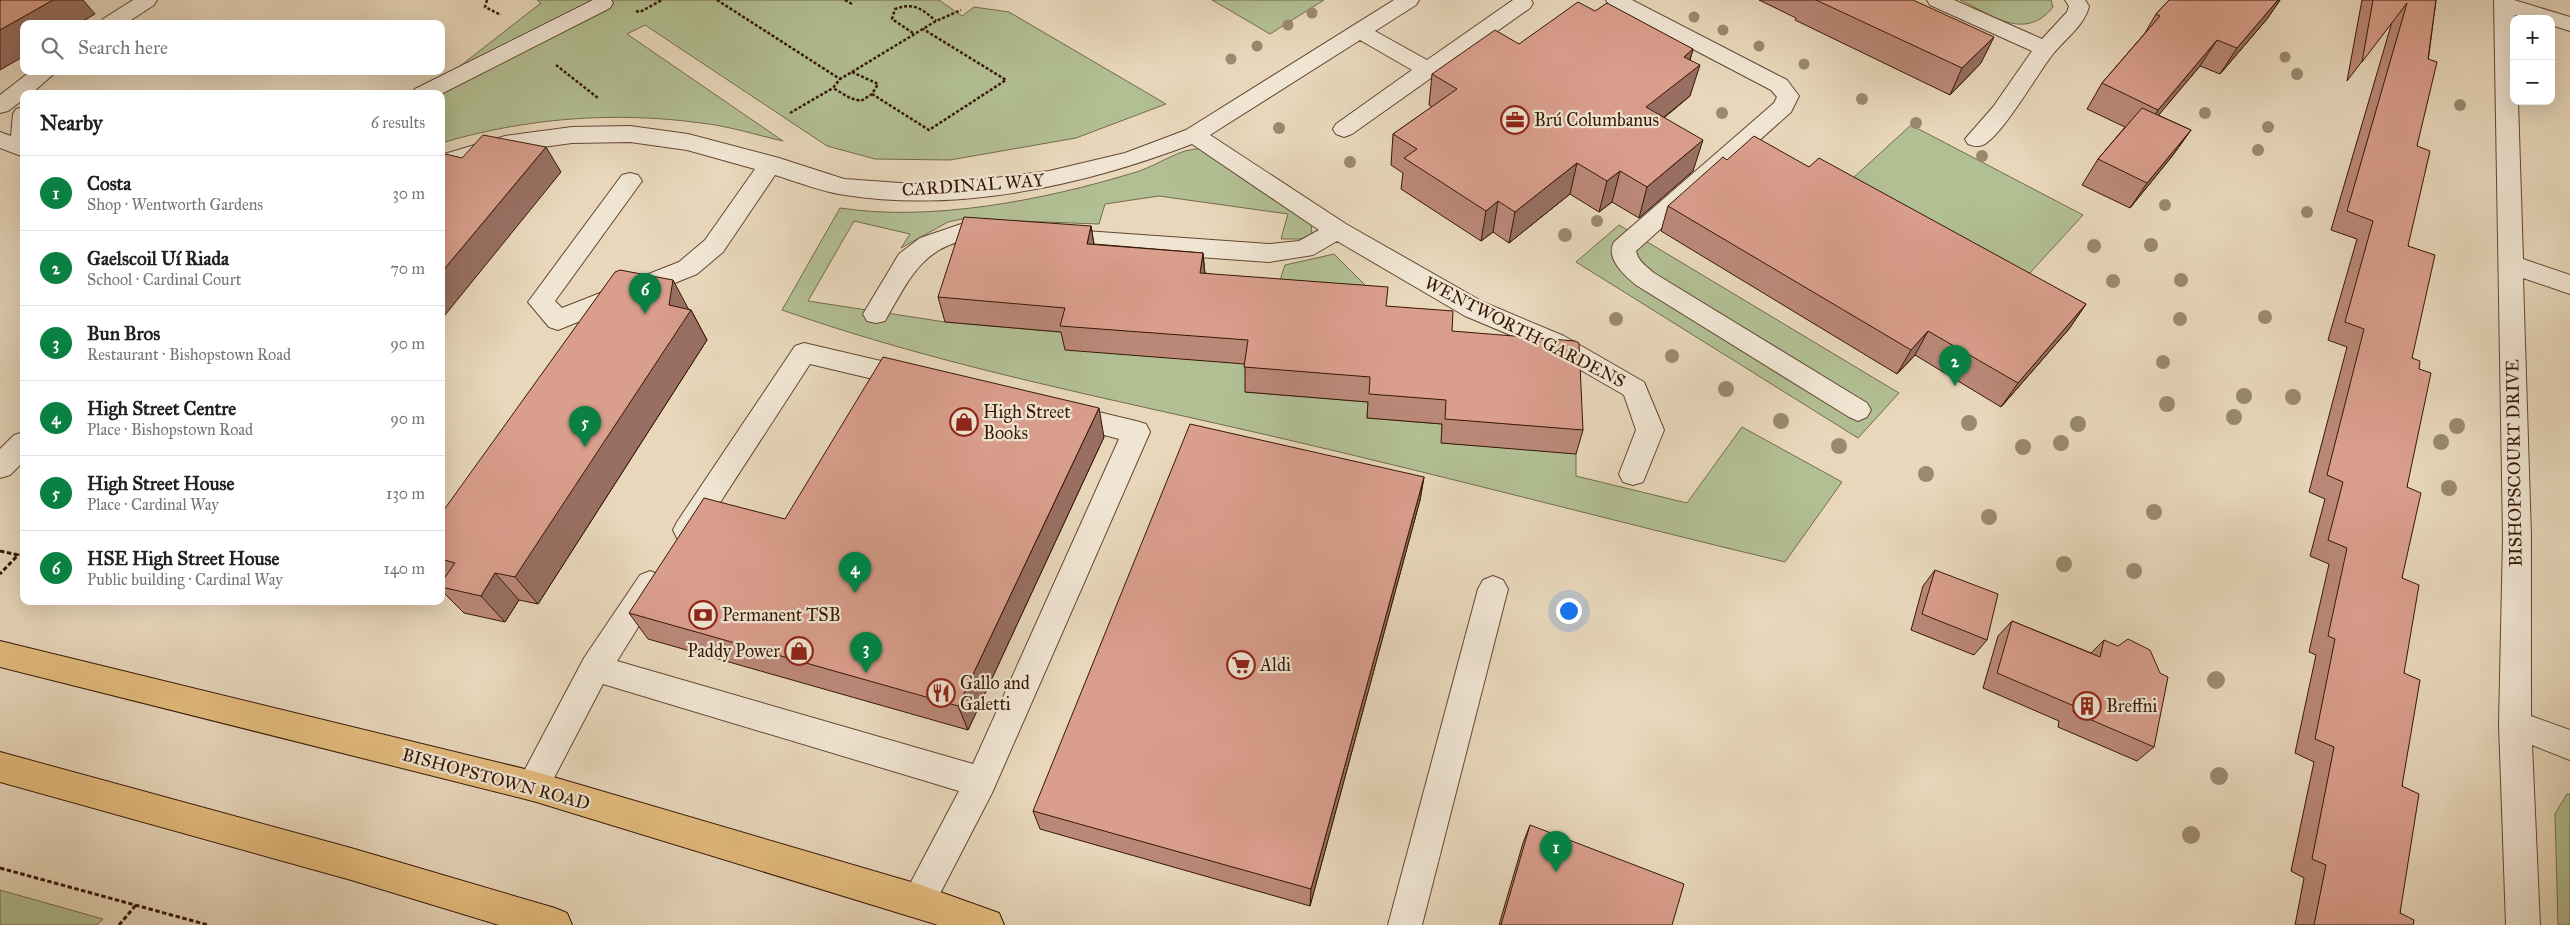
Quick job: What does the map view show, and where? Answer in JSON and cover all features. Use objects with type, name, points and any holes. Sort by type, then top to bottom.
[{"type":"main road","name":"BISHOPSTOWN ROAD","points":[[0,654],[533,786],[918,901],[987,925]]},
{"type":"main road","points":[[0,767],[351,864],[555,925]]},
{"type":"street","points":[[116,20],[147,0]]},
{"type":"street","name":"CARDINAL WAY","points":[[445,162],[505,144],[572,135],[630,134],[688,142],[771,164],[844,187],[914,192],[979,188],[1058,177],[1132,159],[1194,135],[1408,0]]},
{"type":"street","points":[[1616,0],[1779,85],[1788,96],[1783,107],[1770,119],[1623,248],[1624,257],[1630,267],[1645,279],[1858,410]]},
{"type":"street","points":[[1937,0],[2045,49]]},
{"type":"street","points":[[1976,139],[2001,112],[2045,49],[2077,14],[2079,6],[2076,0]]},
{"type":"street","points":[[2504,2],[2570,24]]},
{"type":"street","name":"BISHOPSCOURT DRIVE","points":[[2504,2],[2517,538],[2515,724],[2523,925]]},
{"type":"street","points":[[430,90],[603,3]]},
{"type":"street","points":[[1344,129],[1523,3]]},
{"type":"street","points":[[1360,31],[1428,70]]},
{"type":"street","points":[[21,90],[41,75]]},
{"type":"street","points":[[39,90],[49,75]]},
{"type":"street","points":[[0,106],[20,91]]},
{"type":"street","name":"WENTWORTH GARDENS","points":[[1194,135],[1337,230],[1474,309],[1555,343],[1635,389],[1650,430],[1633,474]]},
{"type":"street","points":[[0,140],[20,148]]},
{"type":"street","points":[[630,181],[541,302],[558,320],[688,268],[714,246],[771,164]]},
{"type":"street","points":[[876,314],[908,260],[929,244],[967,231],[1268,253],[1304,249],[1337,230]]},
{"type":"street","points":[[2510,264],[2570,285]]},
{"type":"street","points":[[533,786],[595,668],[804,353],[937,384]]},
{"type":"street","points":[[918,901],[981,782],[1136,432],[1041,410]]},
{"type":"street","points":[[0,467],[20,447]]},
{"type":"street","points":[[1405,925],[1493,589]]},
{"type":"street","points":[[595,668],[981,782]]},
{"type":"street","points":[[2515,724],[2570,745]]},
{"type":"path","points":[[485,7],[487,0]]},
{"type":"path","points":[[717,0],[840,79]]},
{"type":"path","points":[[845,0],[852,4]]},
{"type":"path","points":[[913,34],[892,19],[895,9],[907,4],[918,6],[936,21]]},
{"type":"path","points":[[790,114],[833,88],[840,79],[913,34],[961,10]]},
{"type":"path","points":[[872,94],[929,130],[1006,80],[923,29]]},
{"type":"path","points":[[833,88],[850,98],[862,101],[872,94],[878,84],[852,72]]},
{"type":"path","points":[[0,552],[18,555],[0,574]]},
{"type":"path","points":[[0,868],[208,925]]},
{"type":"path","points":[[119,925],[136,905]]},
{"type":"green space","points":[[537,0],[939,0],[962,16],[974,7],[1009,12],[1166,104],[1076,138],[950,160],[875,159],[827,146],[645,25],[627,34],[783,141],[711,124],[668,119],[603,117],[570,119],[505,128],[445,142],[445,90],[415,90],[455,70],[541,3]]},
{"type":"green space","points":[[1212,0],[1324,0],[1270,34]]},
{"type":"green space","points":[[1960,0],[2051,0],[2053,7],[2042,17],[2031,23],[2020,24],[1996,18]]},
{"type":"green space","points":[[1911,125],[2083,215],[2028,275],[1853,178]]},
{"type":"green space","points":[[1211,147],[1311,222],[1312,235],[1300,239],[1281,239],[1288,214],[1159,196],[1105,204],[1099,224],[962,219],[948,222],[901,248],[910,234],[854,221],[808,301],[945,322],[1070,333],[1279,283],[1285,265],[1334,254],[1371,291],[1245,392],[1368,402],[1367,418],[1442,424],[1442,443],[1576,453],[1576,476],[1687,503],[1742,427],[1842,482],[1785,562],[1343,453],[1029,381],[904,349],[782,310],[840,208],[875,212],[912,212],[988,206],[1025,200],[1099,183],[1140,171],[1185,151]]},
{"type":"green space","points":[[1619,225],[1899,393],[1858,438],[1576,262]]},
{"type":"green space","points":[[2567,794],[2570,794],[2570,925],[2558,925],[2555,814]]},
{"type":"green space","points":[[0,890],[103,919],[97,925],[0,925]]},
{"type":"building","points":[[0,0],[53,0],[0,30]]},
{"type":"building","points":[[1816,0],[1913,0],[1994,37],[1962,68]]},
{"type":"building","points":[[2169,0],[2278,0],[2237,48],[2217,40],[2158,110],[2102,83],[2160,16],[2156,14]]},
{"type":"building","points":[[2373,0],[2436,0],[2428,59],[2437,62],[2417,146],[2430,151],[2408,246],[2435,255],[2412,358],[2420,361],[2419,369],[2431,373],[2407,487],[2421,493],[2402,578],[2419,585],[2404,673],[2420,680],[2402,786],[2419,794],[2400,913],[2414,920],[2413,925],[2314,925],[2326,865],[2312,859],[2334,747],[2315,739],[2335,639],[2328,636],[2347,548],[2328,540],[2343,482],[2327,475],[2364,329],[2345,322],[2373,221],[2347,211],[2407,3],[2362,62]]},
{"type":"building","points":[[1578,2],[1595,11],[1607,3],[1693,49],[1684,57],[1700,65],[1646,107],[1703,140],[1647,187],[1620,171],[1607,181],[1577,163],[1515,212],[1498,201],[1486,211],[1404,158],[1417,149],[1393,134],[1457,89],[1432,74],[1495,30],[1519,44]]},
{"type":"building","points":[[2142,108],[2191,130],[2147,183],[2098,159]]},
{"type":"building","points":[[483,135],[546,147],[445,268],[445,154],[462,158]]},
{"type":"building","points":[[1754,136],[1809,167],[1819,158],[2086,304],[2018,383],[1928,331],[1911,350],[1668,206],[1723,157],[1727,160]]},
{"type":"building","points":[[964,217],[1091,226],[1087,244],[1203,253],[1200,273],[1388,287],[1386,306],[1453,311],[1452,331],[1575,341],[1579,343],[1583,430],[1445,419],[1446,400],[1369,394],[1370,377],[1244,367],[1248,340],[1060,326],[1065,308],[938,297]]},
{"type":"building","points":[[620,270],[673,280],[669,305],[691,310],[515,577],[495,573],[481,596],[445,588],[445,577],[455,563],[445,560],[445,508],[615,272]]},
{"type":"building","points":[[883,357],[1099,408],[958,706],[629,613],[704,498],[785,519]]},
{"type":"building","name":"Aldi","points":[[1190,424],[1424,477],[1311,889],[1033,811]]},
{"type":"building","points":[[1935,570],[1998,594],[1987,640],[1922,614]]},
{"type":"building","name":"Breffni","points":[[2012,621],[2100,657],[2104,640],[2118,646],[2128,639],[2150,650],[2160,673],[2168,677],[2154,747],[2073,712],[2074,706],[1997,673]]},
{"type":"building","points":[[1530,825],[1684,884],[1672,925],[1501,925]]},
{"type":"place","name":"Brú Columbanus","points":[[1515,120]]},
{"type":"place","name":"HSE High Street House","points":[[645,314]]},
{"type":"place","name":"Gaelscoil Uí Riada","points":[[1955,386]]},
{"type":"place","name":"High Street Books","points":[[964,422]]},
{"type":"place","name":"High Street House","points":[[585,447]]},
{"type":"place","name":"High Street Centre","points":[[855,593]]},
{"type":"place","name":"Permanent TSB","points":[[703,615]]},
{"type":"place","name":"Paddy Power","points":[[799,651]]},
{"type":"place","name":"Aldi","points":[[1241,665]]},
{"type":"place","name":"Bun Bros","points":[[866,673]]},
{"type":"place","name":"Gallo and Galetti","points":[[941,693]]},
{"type":"place","name":"Breffni","points":[[2087,706]]},
{"type":"place","name":"Costa","points":[[1556,872]]}]
